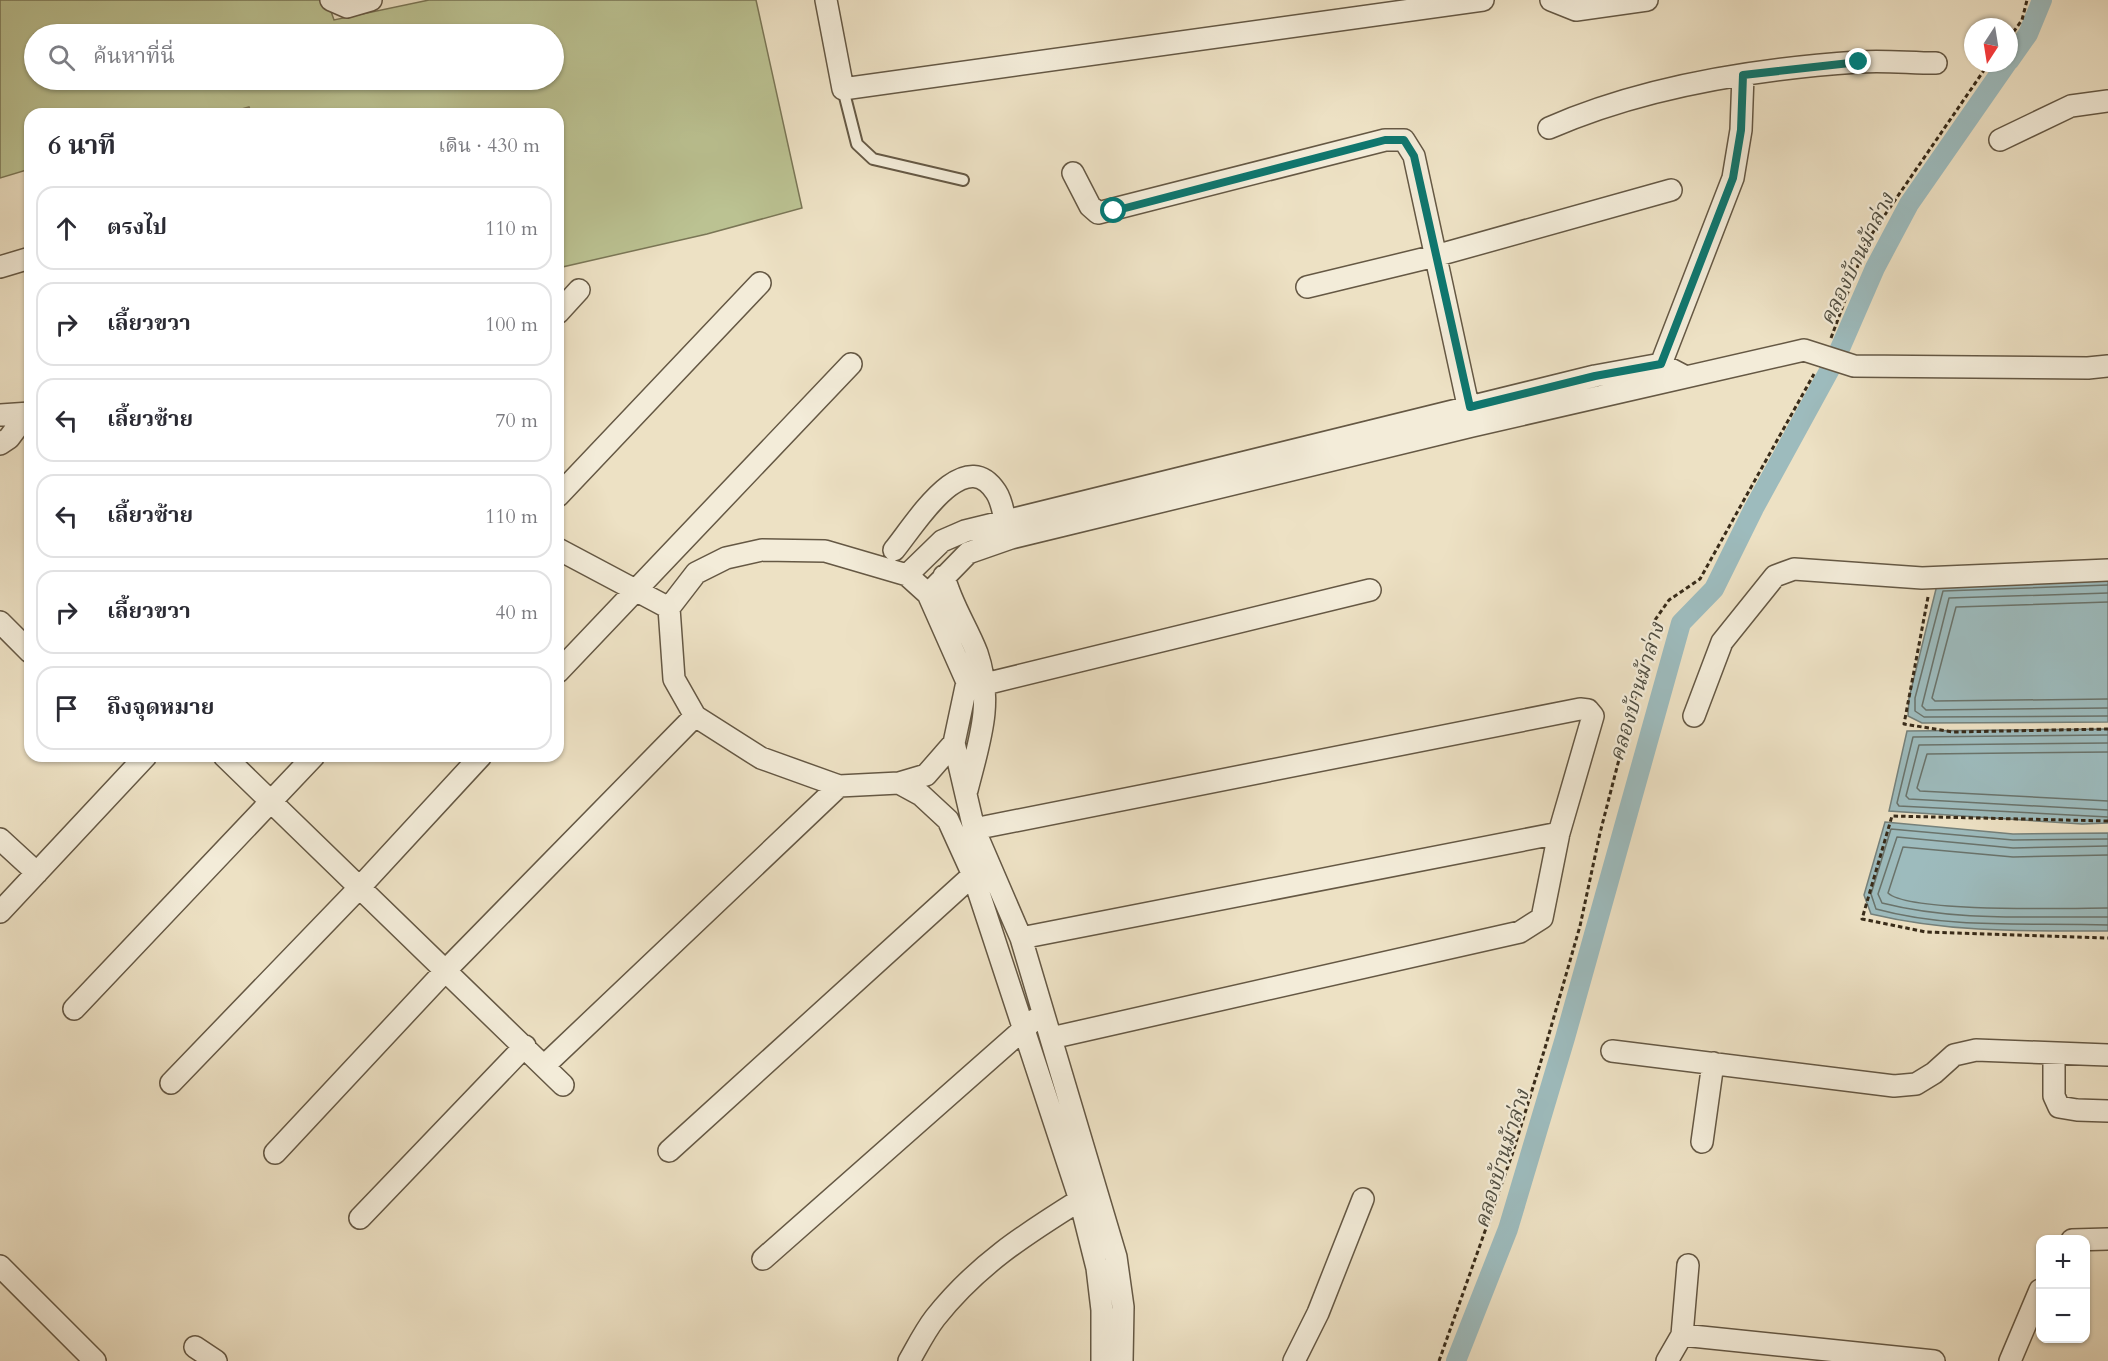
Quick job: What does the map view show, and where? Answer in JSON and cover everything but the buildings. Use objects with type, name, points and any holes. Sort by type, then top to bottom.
[{"type":"street","points":[[331,0],[347,8],[371,0]]},
{"type":"street","points":[[826,0],[843,89],[1389,7],[1483,0]]},
{"type":"street","points":[[1551,0],[1576,10],[1647,0]]},
{"type":"street","points":[[1549,128],[1572,118],[1660,91],[1743,75],[1859,62],[1936,63]]},
{"type":"street","points":[[1471,417],[1600,397],[1660,373],[1733,178],[1741,130],[1743,75]]},
{"type":"street","points":[[2000,140],[2071,106],[2108,101]]},
{"type":"street","points":[[1074,173],[1090,206],[1098,213],[1385,140],[1404,140],[1414,156],[1471,417]]},
{"type":"street","points":[[1307,286],[1435,256],[1671,190]]},
{"type":"street","points":[[0,267],[24,260]]},
{"type":"street","points":[[564,490],[760,283]]},
{"type":"street","points":[[564,306],[579,290]]},
{"type":"street","points":[[907,575],[942,541],[1008,530],[1471,417],[1595,376],[1660,373],[1684,376],[1804,350],[1854,366],[2076,368],[2108,366]]},
{"type":"street","points":[[564,666],[851,364]]},
{"type":"street","points":[[1595,376],[1600,397]]},
{"type":"street","points":[[0,415],[24,413]]},
{"type":"street","points":[[0,444],[9,438],[24,418]]},
{"type":"street","points":[[894,550],[942,491],[960,477],[973,476],[987,482],[1001,503],[1008,530]]},
{"type":"street","points":[[928,594],[968,553],[1008,530]]},
{"type":"street","points":[[944,576],[949,597],[968,633],[976,683],[954,743],[926,775],[899,783],[839,786],[761,758],[695,716],[674,679],[669,608],[696,573],[726,558],[762,550],[825,551],[907,575],[928,594],[976,683],[986,708],[966,791]]},
{"type":"street","points":[[564,552],[669,608]]},
{"type":"street","points":[[1694,716],[1722,642],[1775,576],[1794,569],[1932,578],[2108,570]]},
{"type":"street","points":[[976,683],[1371,590]]},
{"type":"street","points":[[0,622],[24,646]]},
{"type":"street","points":[[974,829],[1568,711],[1588,710],[1593,716],[1559,833],[1542,918],[1520,932],[1051,1038]]},
{"type":"street","points":[[276,1153],[446,970],[695,716]]},
{"type":"street","points":[[954,743],[974,829],[1021,938],[1116,1257],[1123,1307],[1122,1361]]},
{"type":"street","points":[[0,912],[140,762]]},
{"type":"street","points":[[230,762],[563,1084]]},
{"type":"street","points":[[74,1009],[308,762]]},
{"type":"street","points":[[171,1083],[360,887],[475,762]]},
{"type":"street","points":[[899,783],[921,795],[948,820],[973,875],[1025,1026],[1080,1200],[1098,1268],[1102,1310],[1102,1361]]},
{"type":"street","points":[[544,1066],[839,786]]},
{"type":"street","points":[[1021,938],[1559,833]]},
{"type":"street","points":[[0,839],[37,873]]},
{"type":"street","points":[[669,1151],[973,875]]},
{"type":"street","points":[[763,1260],[1025,1026],[1044,1012]]},
{"type":"street","points":[[360,1218],[525,1046]]},
{"type":"street","points":[[1612,1051],[1894,1086],[1916,1084],[1934,1073],[1954,1054],[1976,1050],[2054,1055],[2108,1055]]},
{"type":"street","points":[[2054,1055],[2054,1096],[2059,1107],[2108,1111]]},
{"type":"street","points":[[1702,1142],[1713,1063]]},
{"type":"street","points":[[909,1361],[934,1319],[973,1275],[1008,1245],[1080,1200]]},
{"type":"street","points":[[1294,1361],[1318,1313],[1363,1200]]},
{"type":"street","points":[[2090,1239],[2108,1239]]},
{"type":"street","points":[[1667,1361],[1682,1335],[1688,1265]]},
{"type":"street","points":[[0,1266],[95,1361]]},
{"type":"street","points":[[2010,1361],[2036,1299]]},
{"type":"street","points":[[1682,1335],[1934,1361]]},
{"type":"street","points":[[195,1347],[216,1361]]},
{"type":"lane","points":[[843,89],[857,144],[873,159],[963,180]]},
{"type":"path","points":[[2018,26],[2028,0]]},
{"type":"path","points":[[1839,318],[1867,241],[1983,72]]},
{"type":"path","points":[[1439,1361],[1513,1152],[1545,1048],[1580,926],[1599,833],[1655,620],[1669,600],[1700,579],[1819,365]]},
{"type":"path","points":[[1932,578],[1904,724],[1953,732],[2108,729]]},
{"type":"path","points":[[2108,821],[1892,816],[1862,919],[1926,932],[2108,938]]},
{"type":"green space","points":[[0,0],[327,0],[334,20],[429,0],[756,0],[802,208],[707,234],[564,267],[564,108],[24,108],[24,171],[0,178]]},
{"type":"water","points":[[2108,579],[2108,722],[1922,723],[1908,716],[1909,698],[1937,585]]},
{"type":"water","points":[[2108,729],[2108,823],[2082,824],[1889,811],[1907,731]]},
{"type":"water","points":[[1885,822],[2013,834],[2108,833],[2108,931],[2018,931],[1960,928],[1871,914],[1864,895]]},
{"type":"waterway","name":"คลองบ้านม้าล่าง","points":[[2018,48],[2028,34],[2042,0]]},
{"type":"waterway","name":"คลองบ้านม้าล่าง","points":[[1456,1361],[1508,1229],[1565,1038],[1681,623],[1714,589],[1754,508],[1835,360],[1875,268],[1909,204],[2001,72]]},
{"type":"route","points":[[1114,211],[1385,140],[1404,140],[1414,156],[1470,407],[1595,376],[1661,364],[1733,178],[1741,130],[1743,75],[1859,62]]}]
